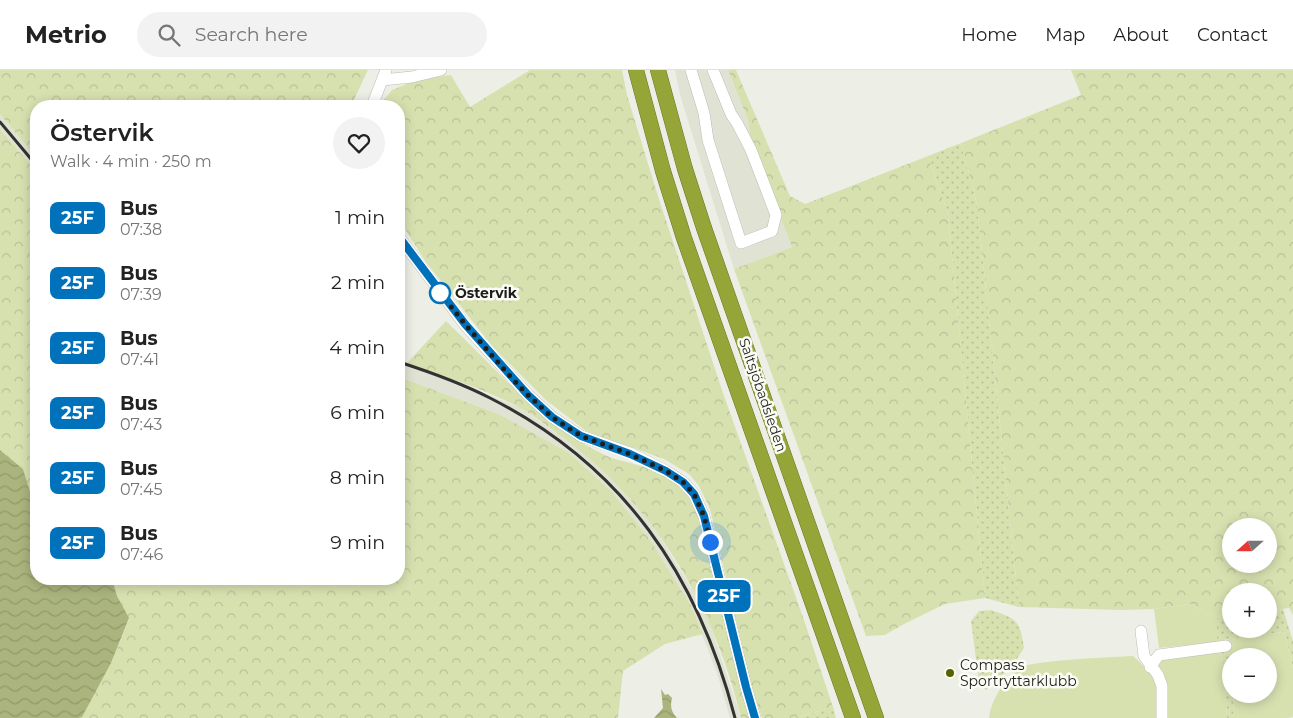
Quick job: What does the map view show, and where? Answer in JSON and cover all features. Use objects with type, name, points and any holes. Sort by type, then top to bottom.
[{"type":"highway","name":"Saltsjöbadsleden","points":[[636,70],[663,171],[684,238],[851,714]]},
{"type":"highway","name":"Saltsjöbadsleden","points":[[658,70],[680,152],[704,228],[876,718]]},
{"type":"street","points":[[374,100],[384,75],[412,77],[440,70]]},
{"type":"street","points":[[691,70],[704,113],[708,140],[741,243],[772,231],[776,215],[751,150],[738,123],[731,114],[713,70]]},
{"type":"street","points":[[405,245],[465,324],[528,395],[552,417],[581,436],[630,454],[666,471],[683,482],[694,494],[704,516],[755,718]]},
{"type":"street","points":[[1141,631],[1144,656],[1150,667],[1158,675],[1162,686],[1162,718]]},
{"type":"street","points":[[1150,667],[1159,655],[1226,646]]},
{"type":"shaded area","points":[[675,70],[728,70],[748,120],[751,143],[792,247],[734,269],[680,95]]},
{"type":"shaded area","points":[[0,114],[30,150],[30,164],[0,129]]},
{"type":"shaded area","points":[[405,361],[521,408],[580,450],[637,505],[660,537],[698,599],[711,627],[741,718],[730,718],[717,673],[690,604],[651,541],[612,492],[569,453],[499,414],[405,379]]},
{"type":"green space","points":[[0,70],[368,70],[354,100],[30,100],[30,150],[0,114]]},
{"type":"green space","points":[[530,70],[622,70],[627,95],[657,193],[723,393],[833,707],[796,718],[762,718],[751,685],[710,509],[699,486],[689,474],[664,459],[586,431],[546,400],[492,346],[426,262],[405,229],[405,100],[384,100],[392,90],[416,80],[451,75],[470,107]]},
{"type":"green space","points":[[728,70],[736,70],[790,196],[805,204],[928,156],[948,214],[985,598],[945,604],[885,635],[866,636],[734,269],[792,247],[751,143],[748,120]]},
{"type":"green space","points":[[1071,70],[1293,70],[1293,615],[1289,608],[1277,610],[1277,583],[1222,583],[1222,617],[1217,618],[1190,604],[1154,609],[1121,610],[1019,607],[977,204],[961,143],[1081,95]]},
{"type":"green space","points":[[0,129],[30,164],[30,492],[23,469],[0,450]]},
{"type":"green space","points":[[961,143],[977,204],[1019,607],[985,598],[948,214],[928,156]]},
{"type":"green space","points":[[446,321],[521,395],[562,429],[608,456],[663,475],[679,486],[693,502],[699,513],[750,718],[741,718],[729,676],[696,596],[675,559],[651,524],[623,491],[592,461],[525,411],[479,389],[407,363]]},
{"type":"green space","points":[[405,379],[499,414],[569,453],[612,492],[651,541],[690,604],[703,634],[665,644],[623,671],[618,718],[79,718],[82,716],[111,663],[129,619],[117,596],[114,585],[405,585]]},
{"type":"green space","points":[[1190,604],[1217,618],[1217,642],[1159,648],[1154,609]]},
{"type":"green space","points":[[1283,609],[1293,641],[1293,668],[1284,632],[1277,633],[1277,610]]},
{"type":"green space","points":[[991,610],[1007,616],[1016,622],[1021,632],[1024,648],[1013,665],[986,690],[981,687],[979,682],[971,621],[979,611]]},
{"type":"green space","points":[[1222,617],[1222,638],[1236,638],[1217,642],[1217,618]]},
{"type":"green space","points":[[1284,632],[1293,668],[1293,717],[1234,718],[1233,703],[1277,703],[1277,648],[1229,648],[1228,639],[1277,638],[1277,633]]},
{"type":"green space","points":[[1221,651],[1222,703],[1226,703],[1227,718],[1166,718],[1158,661],[1161,658]]},
{"type":"green space","points":[[1133,656],[1153,677],[1157,690],[1158,718],[989,718],[992,705],[1003,684],[1018,669],[1038,663]]},
{"type":"green space","points":[[1226,703],[1233,703],[1234,718],[1227,718]]},
{"type":"green space","points":[[833,707],[836,718],[796,718]]},
{"type":"water","points":[[0,450],[23,469],[30,492],[30,585],[114,585],[117,596],[129,618],[111,663],[82,717],[0,718]]},
{"type":"water","points":[[661,689],[665,695],[668,694],[672,698],[673,713],[677,718],[654,718],[663,708]]},
{"type":"railway","points":[[0,122],[30,158]]},
{"type":"railway","points":[[405,364],[468,387],[537,425],[580,457],[617,492],[649,530],[677,572],[700,618],[719,666],[735,718]]},
{"type":"bus line","name":"25F","points":[[405,245],[465,324],[508,374],[552,417],[581,436],[630,454],[666,471],[683,482],[694,494],[704,516],[755,718]]},
{"type":"place","name":"Östervik","points":[[440,293]]},
{"type":"place","name":"Compass Sportryttarklubb","points":[[950,673]]},
{"type":"route","points":[[440,293],[508,374],[552,417],[581,436],[630,454],[666,471],[683,482],[694,494],[704,516],[710,542]]}]
